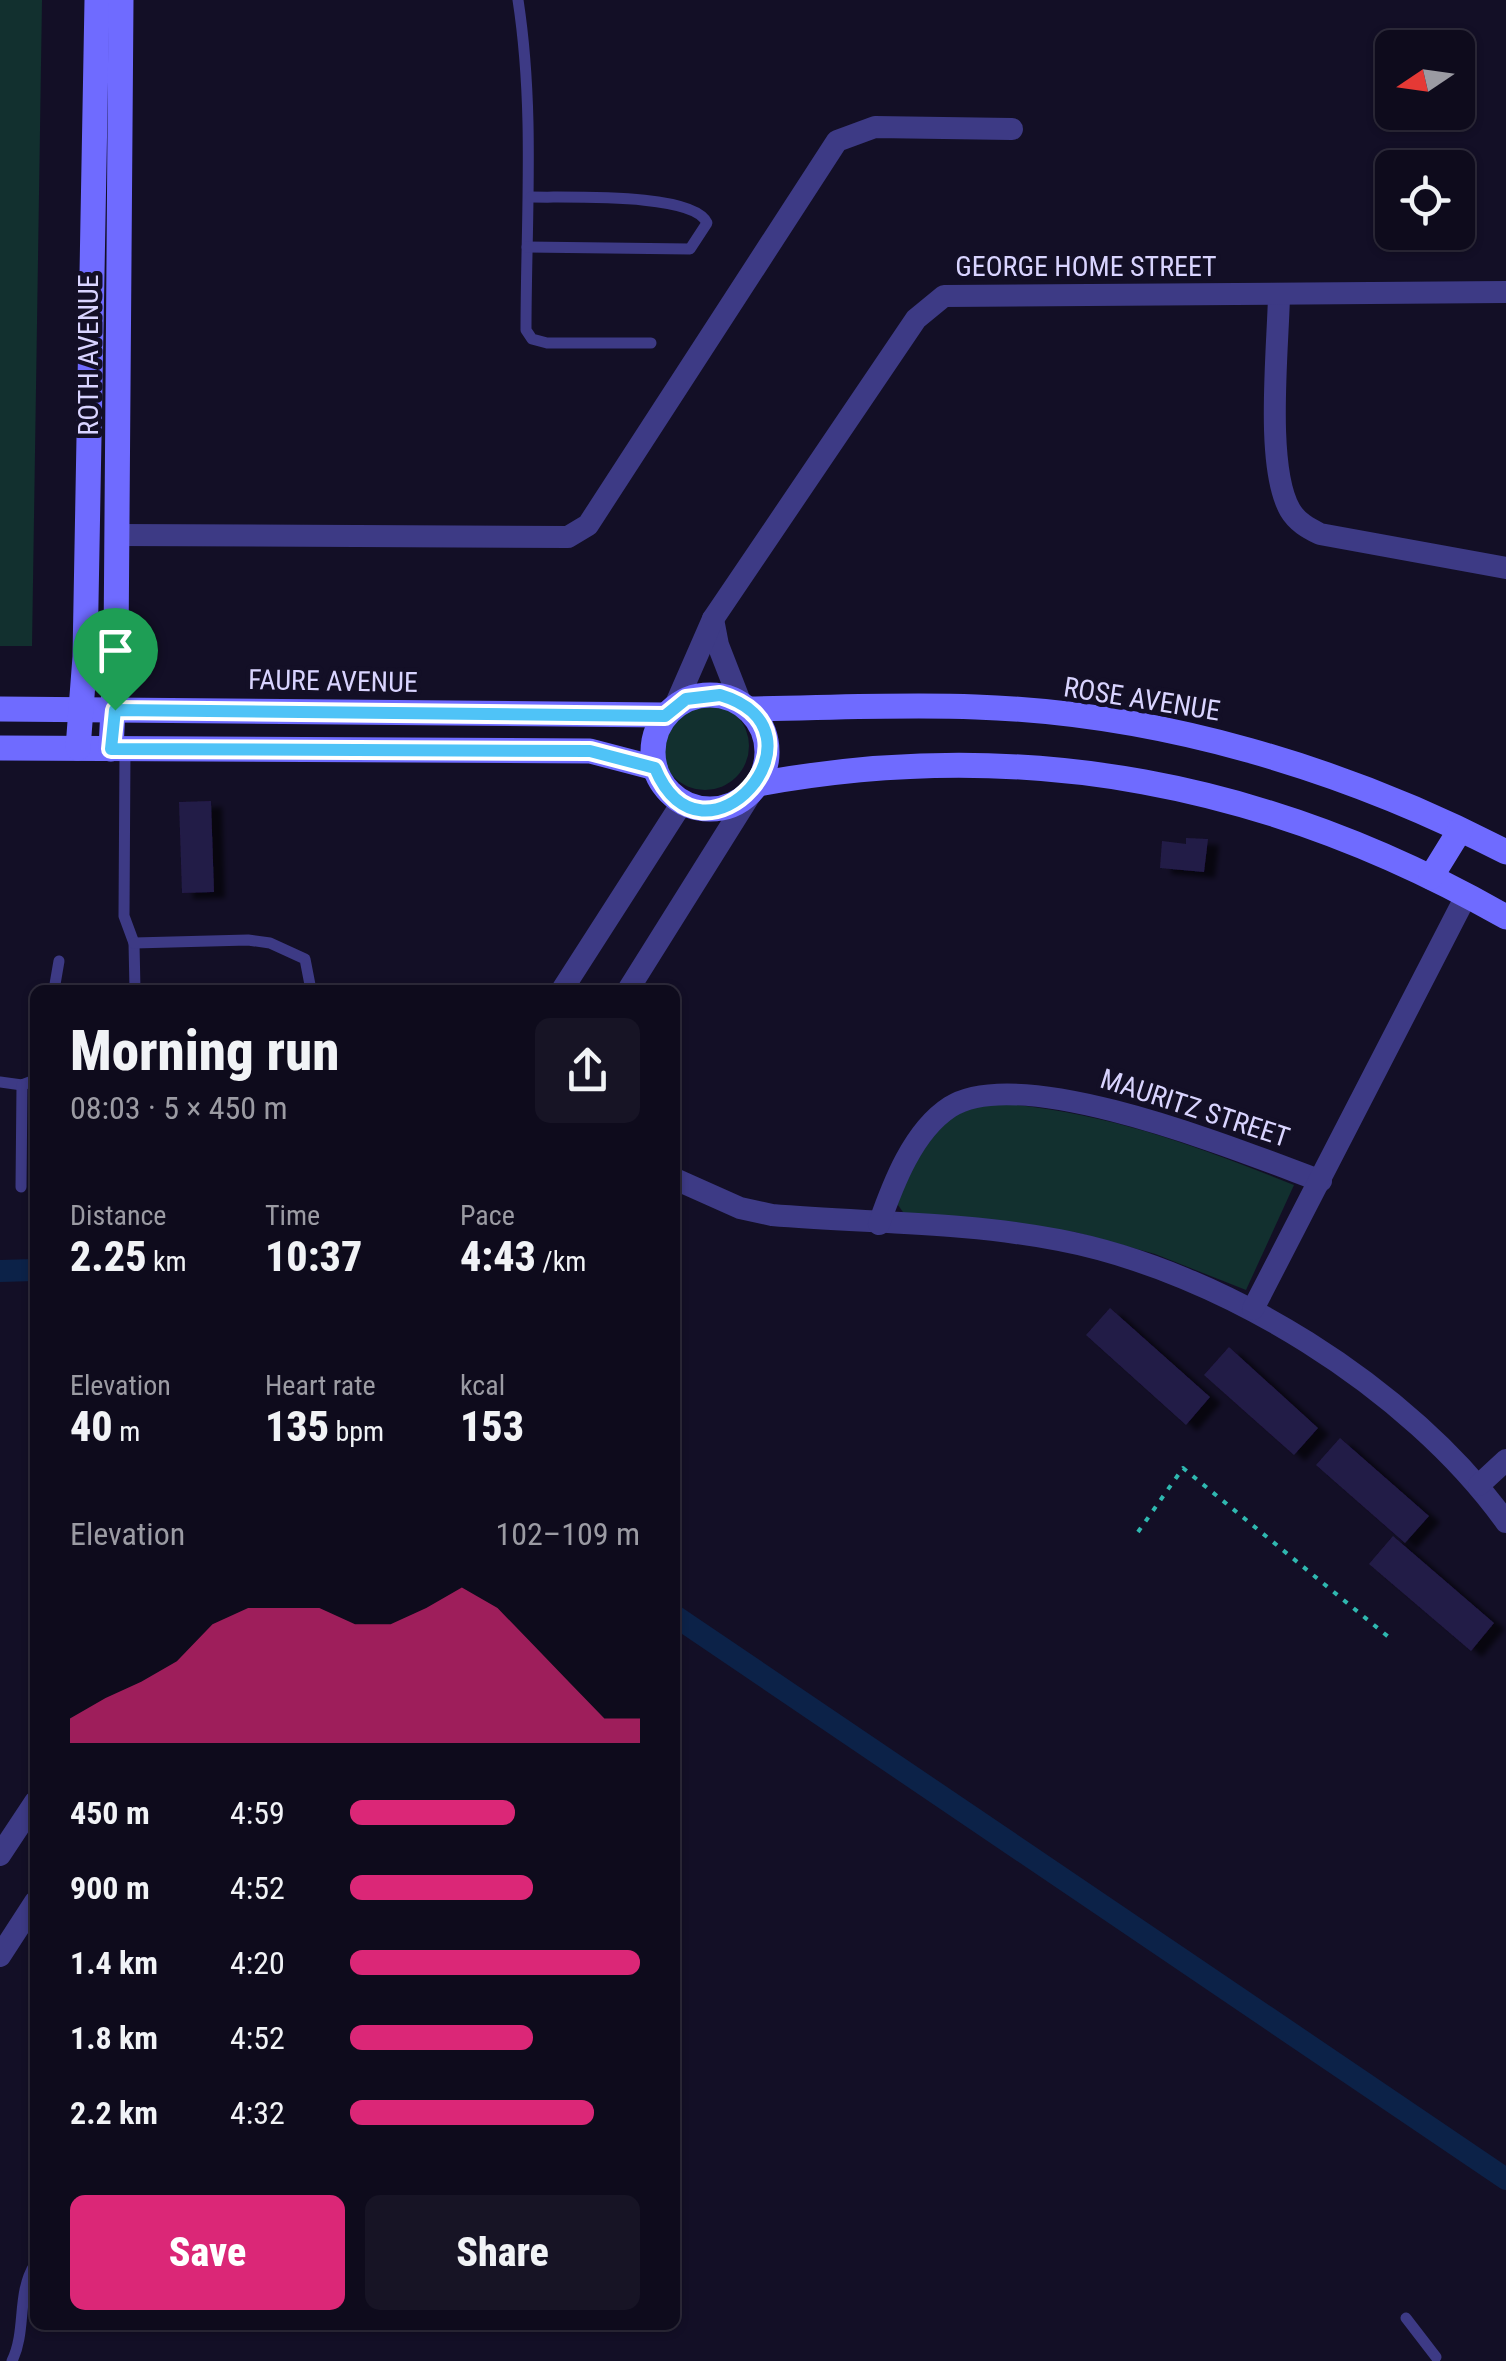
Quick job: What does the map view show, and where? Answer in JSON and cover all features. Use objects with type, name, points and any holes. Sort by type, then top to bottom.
[{"type":"street","name":"ROTH AVENUE","points":[[78,748],[85,657],[97,0]]},
{"type":"street","name":"ROTH AVENUE","points":[[118,750],[115,710],[121,0]]},
{"type":"street","points":[[117,535],[568,538],[588,524],[837,141],[875,128],[1012,128]]},
{"type":"street","name":"GEORGE HOME STREET","points":[[670,711],[713,619],[916,319],[944,296],[1506,292]]},
{"type":"street","points":[[1279,295],[1279,480],[1290,510],[1302,524],[1320,534],[1506,568]]},
{"type":"street","points":[[631,985],[754,788],[767,753],[758,722],[745,706],[718,645],[713,619]]},
{"type":"street","points":[[745,706],[708,694],[670,711],[652,746],[655,768],[667,790],[682,803],[712,810],[740,801],[754,788],[875,765],[1050,766],[1220,799],[1302,824],[1466,896],[1503,908]]},
{"type":"street","name":"ROSE AVENUE","points":[[745,706],[978,707],[1156,729],[1234,744],[1336,778],[1506,852]]},
{"type":"street","name":"FAURE AVENUE","points":[[0,708],[366,713],[670,711]]},
{"type":"street","points":[[366,713],[374,752]]},
{"type":"street","points":[[0,748],[590,751],[655,768]]},
{"type":"street","points":[[565,985],[682,803]]},
{"type":"street","points":[[1431,878],[1460,830]]},
{"type":"street","points":[[1252,1309],[1466,896]]},
{"type":"street","name":"MAURITZ STREET","points":[[879,1224],[909,1154],[935,1120],[949,1107],[979,1098],[1036,1096],[1101,1106],[1194,1133],[1321,1181]]},
{"type":"street","points":[[680,1181],[740,1208],[1061,1240],[1142,1265],[1252,1309],[1350,1369],[1404,1412],[1479,1484],[1506,1522]]},
{"type":"street","points":[[1479,1484],[1506,1460]]},
{"type":"street","points":[[0,1855],[30,1810]]},
{"type":"street","points":[[0,1956],[30,1910]]},
{"type":"lane","points":[[518,0],[527,83],[530,197],[526,330],[532,339],[652,344]]},
{"type":"lane","points":[[528,247],[690,249],[708,223],[696,210],[654,201],[530,197]]},
{"type":"lane","points":[[118,750],[124,916],[134,944],[136,985]]},
{"type":"lane","points":[[134,944],[270,943],[305,959],[309,985]]},
{"type":"lane","points":[[55,985],[60,960]]},
{"type":"lane","points":[[0,1082],[22,1085],[30,1082]]},
{"type":"lane","points":[[21,1187],[22,1085]]},
{"type":"lane","points":[[12,2361],[20,2346],[24,2286],[30,2274]]},
{"type":"lane","points":[[1406,2318],[1436,2357]]},
{"type":"path","points":[[1138,1532],[1183,1468],[1391,1638]]},
{"type":"green space","points":[[0,0],[42,0],[32,646],[0,646]]},
{"type":"green space","points":[[705,702],[730,709],[742,721],[749,746],[742,771],[730,783],[705,790],[680,783],[668,771],[661,746],[668,721],[680,709]]},
{"type":"green space","points":[[975,1101],[1060,1111],[1138,1129],[1294,1185],[1246,1290],[1155,1254],[1075,1232],[905,1215],[898,1205],[900,1184],[952,1109]]},
{"type":"building","points":[[211,801],[214,892],[182,893],[179,802]]},
{"type":"building","points":[[1186,838],[1208,839],[1204,872],[1160,868],[1162,841],[1186,844]]},
{"type":"building","points":[[1110,1308],[1210,1397],[1186,1425],[1086,1335]]},
{"type":"building","points":[[1229,1347],[1318,1428],[1294,1455],[1204,1375]]},
{"type":"building","points":[[1340,1438],[1429,1516],[1405,1543],[1316,1465]]},
{"type":"building","points":[[1393,1536],[1494,1623],[1471,1651],[1369,1564]]},
{"type":"waterway","points":[[0,1271],[30,1270]]},
{"type":"waterway","points":[[680,1619],[1506,2179]]},
{"type":"route","points":[[708,694],[731,698],[748,709],[765,737],[767,753],[765,769],[752,792],[740,801],[712,810],[682,803],[667,790],[655,768],[590,751],[111,749],[115,710],[665,716],[686,699],[708,694]]}]
